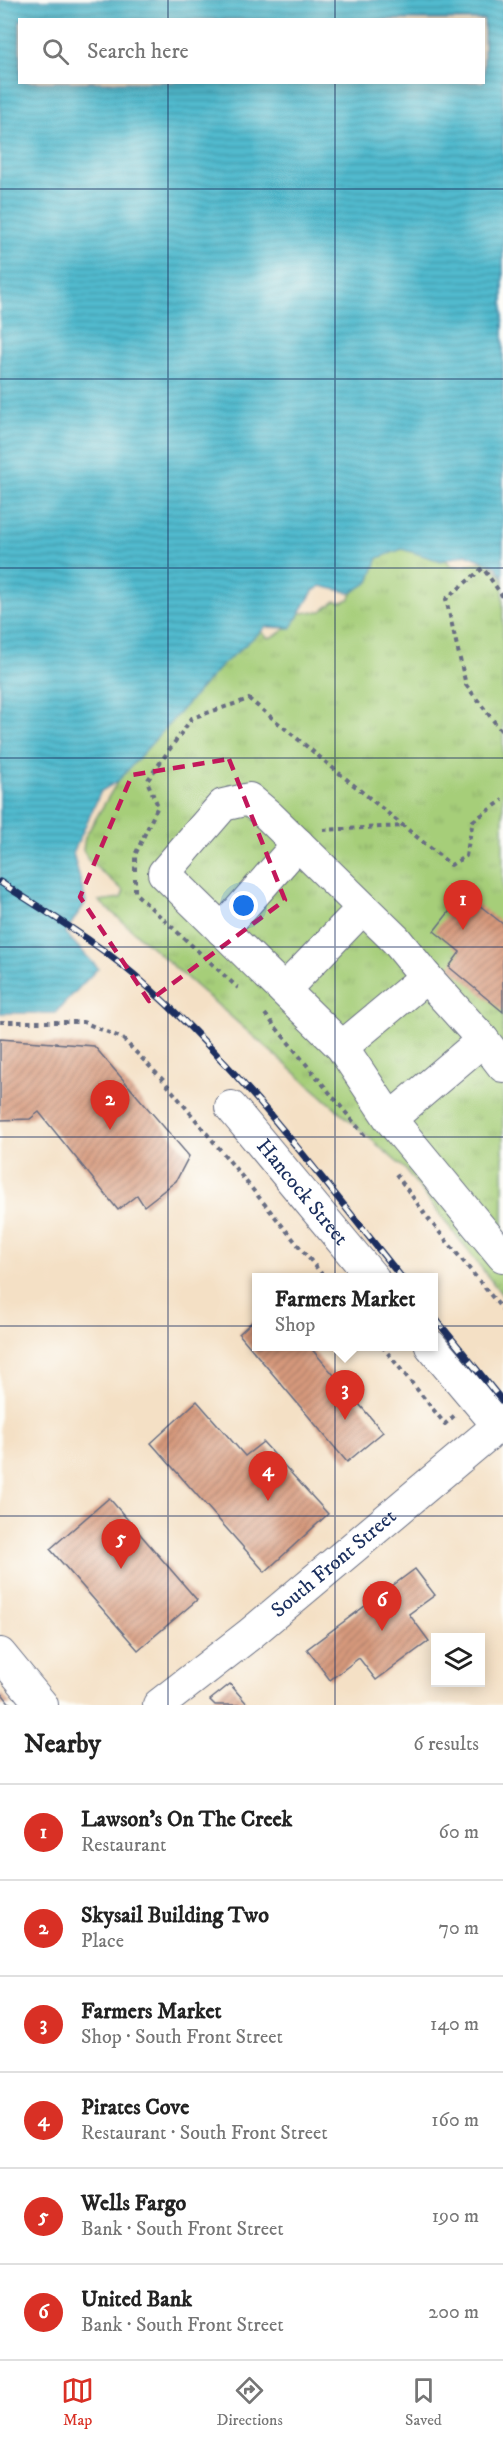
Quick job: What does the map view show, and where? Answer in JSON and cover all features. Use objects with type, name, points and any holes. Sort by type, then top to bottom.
[{"type":"street","points":[[503,1066],[396,940],[363,908],[307,837],[270,816],[249,799],[223,805],[164,873],[342,1047],[390,1119],[503,1256]]},
{"type":"street","points":[[222,930],[307,837]]},
{"type":"street","points":[[284,990],[363,908]]},
{"type":"street","points":[[342,1047],[426,977]]},
{"type":"street","points":[[390,1119],[483,1040]]},
{"type":"street","name":"Hancock Street","points":[[231,1107],[370,1273]]},
{"type":"street","points":[[435,1351],[500,1421]]},
{"type":"street","name":"South Front Street","points":[[159,1705],[249,1635],[500,1421]]},
{"type":"street","points":[[0,1654],[42,1705]]},
{"type":"path","points":[[503,597],[483,568],[446,599],[466,685],[503,733]]},
{"type":"path","points":[[451,865],[466,856],[473,821],[503,800]]},
{"type":"path","points":[[307,837],[403,826]]},
{"type":"path","points":[[0,1022],[83,1022],[122,1038],[164,1081],[321,1273]]},
{"type":"path","points":[[385,1351],[445,1424],[459,1413]]},
{"type":"highlighted area","points":[[229,759],[285,900],[149,1001],[80,897],[132,775]]},
{"type":"green space","points":[[422,525],[450,565],[458,567],[483,562],[495,569],[503,579],[503,1296],[405,1169],[99,901],[121,898],[124,891],[89,861],[83,850],[85,837],[119,779],[256,627],[268,638],[272,637],[286,628],[301,613],[322,611],[335,601],[342,602],[350,599],[352,591],[339,580]]},
{"type":"water","points":[[0,0],[503,0],[503,576],[496,566],[466,554],[441,561],[402,549],[378,558],[369,582],[351,593],[321,586],[313,591],[291,628],[266,627],[221,666],[118,781],[101,791],[73,853],[86,902],[65,933],[98,968],[55,1013],[0,1013]]},
{"type":"building","points":[[464,893],[503,924],[503,1012],[449,967],[460,952],[434,931]]},
{"type":"building","points":[[0,1039],[94,1046],[189,1156],[176,1181],[144,1206],[137,1195],[118,1210],[39,1112],[30,1119],[0,1120]]},
{"type":"building","points":[[252,1322],[252,1349],[239,1334]]},
{"type":"building","points":[[253,1351],[313,1351],[383,1432],[347,1462]]},
{"type":"building","points":[[197,1401],[245,1456],[263,1442],[328,1514],[265,1572],[151,1443]]},
{"type":"building","points":[[109,1498],[197,1600],[138,1650],[50,1549]]},
{"type":"building","points":[[415,1569],[435,1595],[409,1614],[429,1641],[376,1680],[359,1658],[330,1680],[307,1649]]},
{"type":"building","points":[[230,1684],[248,1705],[215,1705],[210,1700]]},
{"type":"building","points":[[0,1691],[11,1705],[0,1705]]},
{"type":"railway","points":[[0,882],[113,958],[183,1020],[281,1127],[398,1273]]},
{"type":"railway","points":[[438,1322],[503,1402]]},
{"type":"place","name":"Lawson's On The Creek","points":[[463,930]]},
{"type":"place","name":"Skysail Building Two","points":[[110,1130]]},
{"type":"place","name":"Farmers Market","points":[[345,1420]]},
{"type":"place","name":"Pirates Cove","points":[[268,1501]]},
{"type":"place","name":"Wells Fargo","points":[[121,1569]]},
{"type":"place","name":"United Bank","points":[[382,1631]]}]
